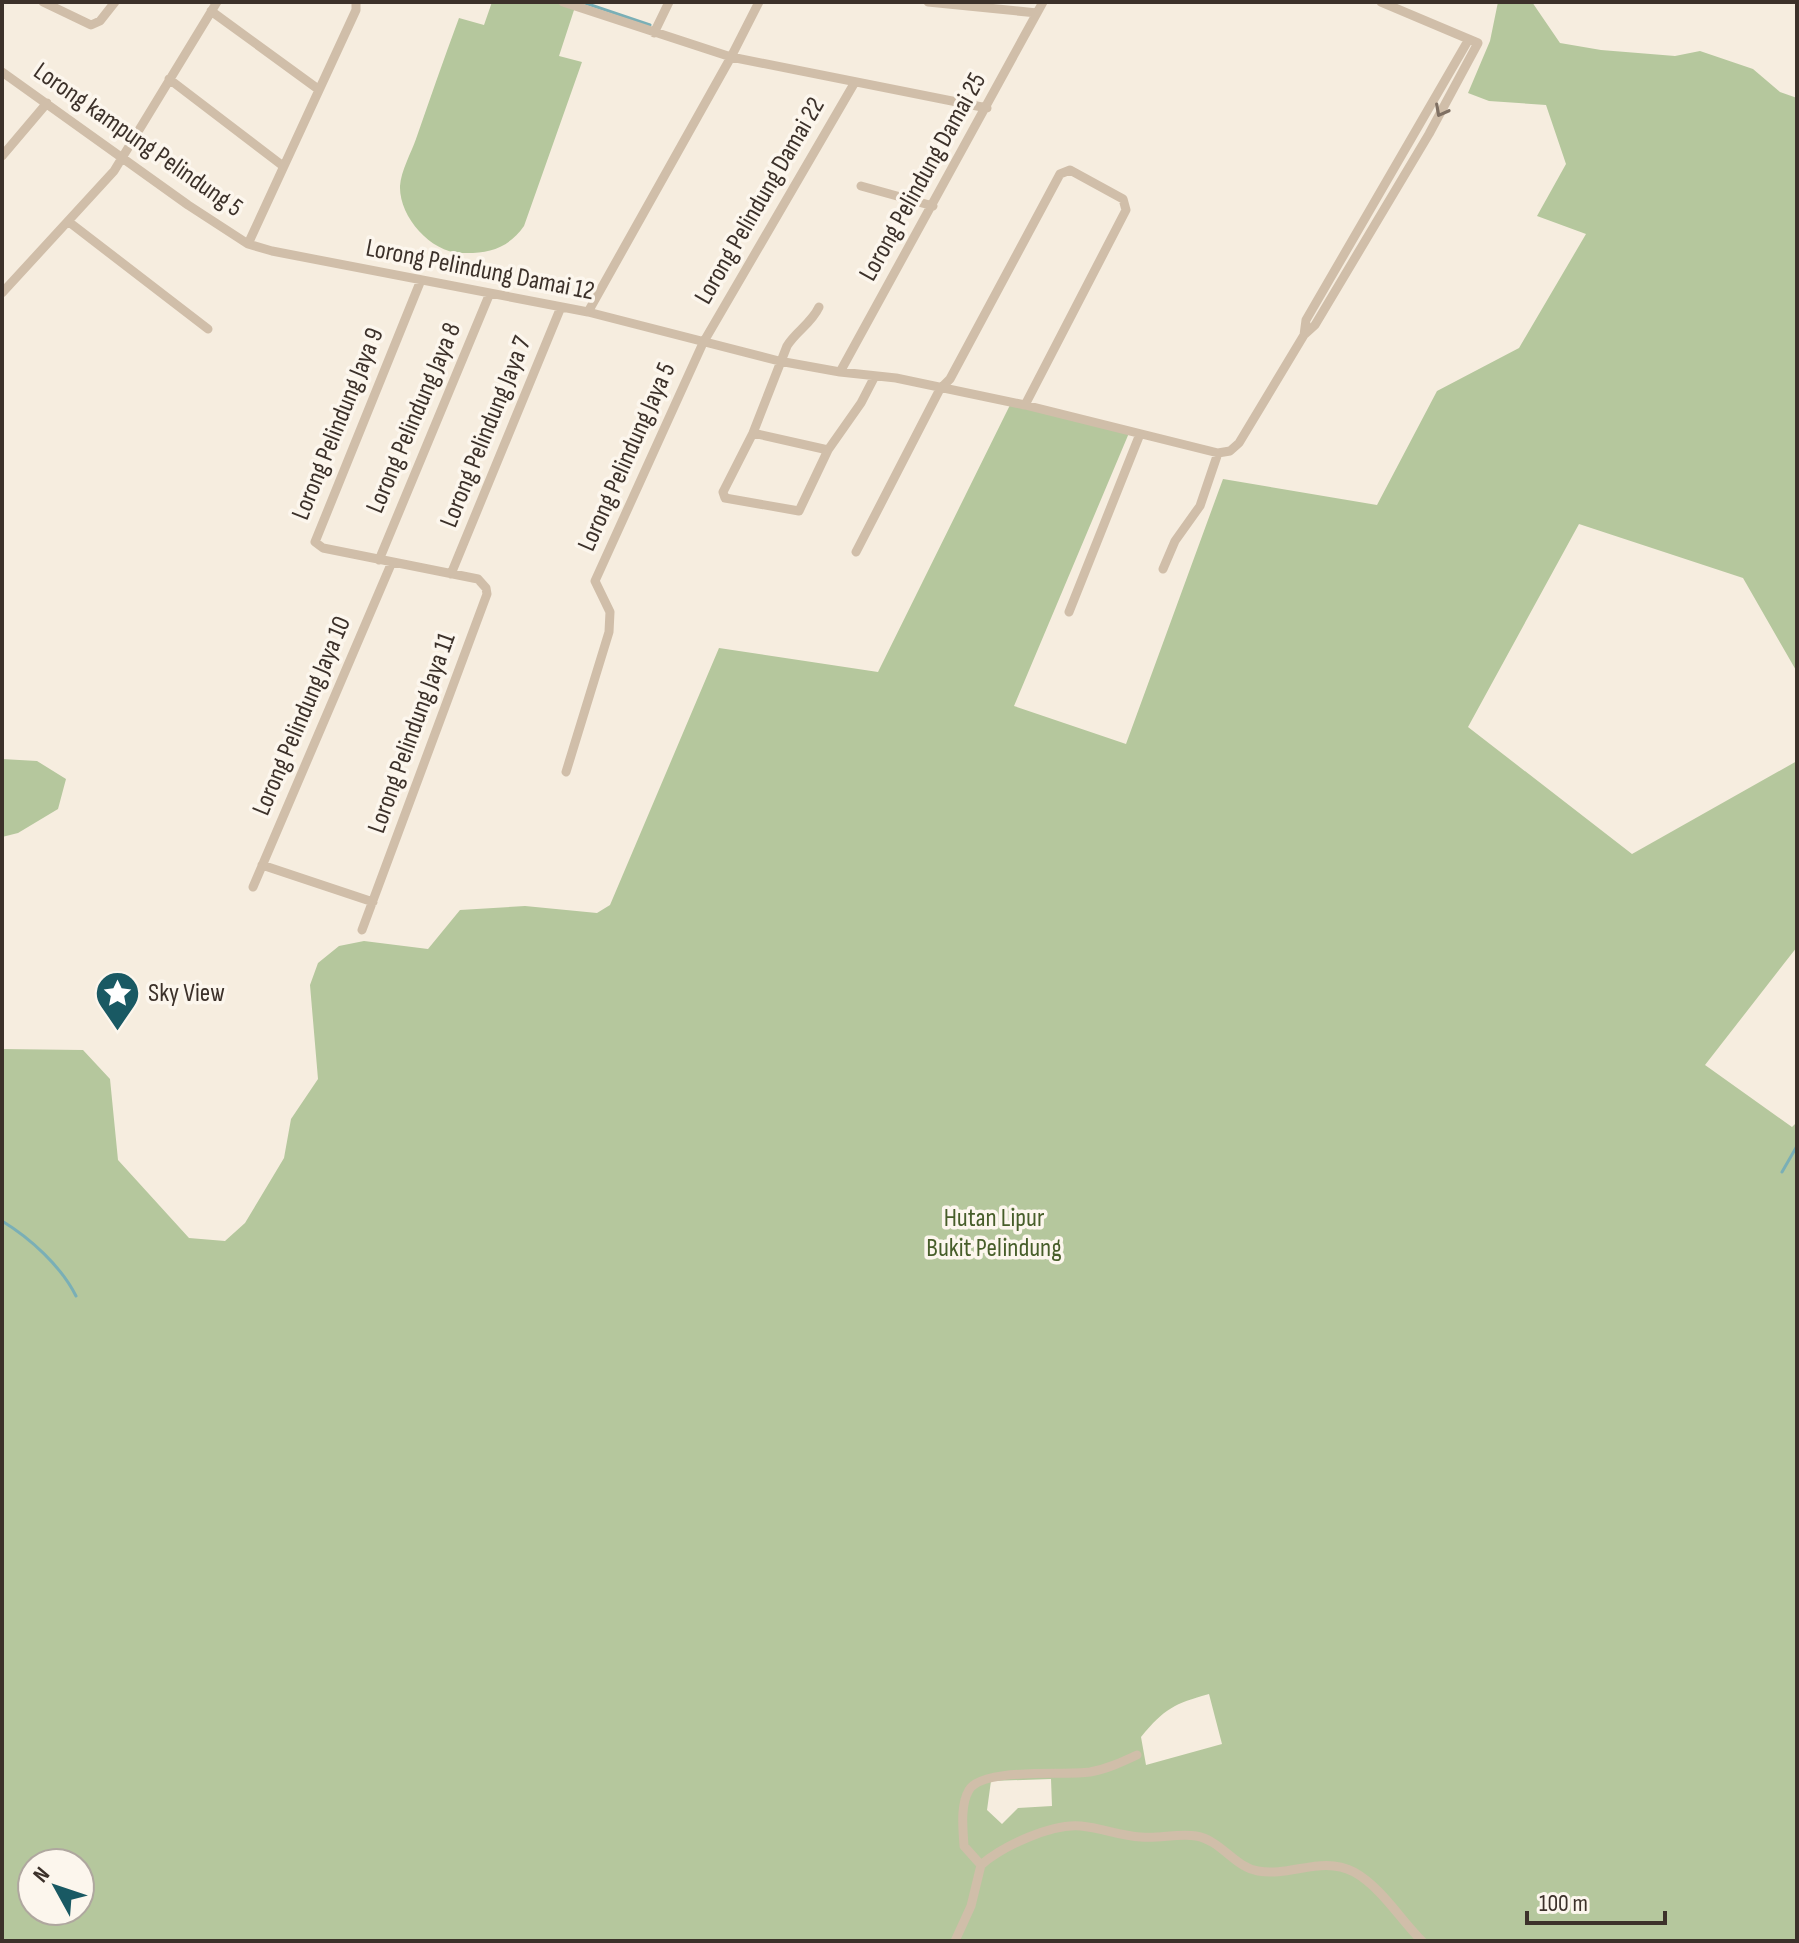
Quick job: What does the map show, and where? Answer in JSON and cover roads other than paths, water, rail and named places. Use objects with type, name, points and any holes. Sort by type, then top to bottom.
[{"type":"street","points":[[43,2],[91,25],[100,21],[115,2]]},
{"type":"street","points":[[2,293],[114,171],[217,2]]},
{"type":"street","points":[[248,244],[356,10],[356,2]]},
{"type":"street","points":[[563,2],[731,57],[987,108]]},
{"type":"street","points":[[654,33],[669,2]]},
{"type":"street","points":[[588,312],[759,2]]},
{"type":"street","points":[[928,2],[1037,13]]},
{"type":"street","name":"Lorong Pelindung Damai 25","points":[[840,372],[1043,2]]},
{"type":"street","points":[[1163,569],[1175,541],[1200,506],[1218,453],[1230,451],[1239,443],[1304,335],[1306,320],[1469,39],[1381,2]]},
{"type":"street","points":[[211,11],[318,89]]},
{"type":"street","name":"Lorong kampung Pelindung 5","points":[[2,72],[188,205],[248,244]]},
{"type":"street","points":[[169,79],[283,166]]},
{"type":"street","name":"Lorong Pelindung Damai 22","points":[[703,343],[855,82]]},
{"type":"street","points":[[2,156],[47,103]]},
{"type":"street","points":[[856,552],[940,389],[950,379],[1060,174],[1070,170],[1126,202],[1126,210],[1025,405]]},
{"type":"street","points":[[861,186],[933,206]]},
{"type":"street","points":[[69,222],[208,329]]},
{"type":"street","name":"Lorong Pelindung Damai 12","points":[[248,244],[588,312],[779,361],[1025,405],[1218,453]]},
{"type":"street","name":"Lorong Pelindung Jaya 9","points":[[421,280],[315,542],[323,548],[451,574]]},
{"type":"street","name":"Lorong Pelindung Jaya 8","points":[[379,560],[490,293]]},
{"type":"street","name":"Lorong Pelindung Jaya 7","points":[[451,574],[561,307]]},
{"type":"street","points":[[819,307],[810,322],[789,342],[779,361],[753,433],[723,492],[724,496],[729,500],[799,511],[828,450],[861,403],[875,376]]},
{"type":"street","name":"Lorong Pelindung Jaya 5","points":[[566,772],[609,632],[610,612],[595,581],[703,343]]},
{"type":"street","points":[[753,433],[828,450]]},
{"type":"street","points":[[1069,612],[1140,434]]},
{"type":"street","name":"Lorong Pelindung Jaya 10","points":[[253,887],[392,562]]},
{"type":"street","name":"Lorong Pelindung Jaya 11","points":[[362,930],[487,594],[478,579],[451,574]]},
{"type":"street","points":[[262,865],[373,902]]},
{"type":"street","points":[[981,1865],[964,1846],[967,1792],[977,1782],[992,1777],[1090,1772],[1137,1755]]},
{"type":"street","points":[[955,1941],[971,1906],[981,1865],[1011,1844],[1080,1826],[1133,1837],[1195,1835],[1215,1842],[1234,1859],[1260,1872],[1332,1864],[1370,1883],[1422,1941]]},
{"type":"waterway","points":[[582,2],[650,25]]},
{"type":"waterway","points":[[1782,1172],[1797,1146]]},
{"type":"waterway","points":[[2,1221],[44,1254],[76,1296]]},
{"type":"place","name":"Sky View","points":[[117,1032]]},
{"type":"park label","name":"Hutan Lipur Bukit Pelindung","points":[[994,1233]]}]
